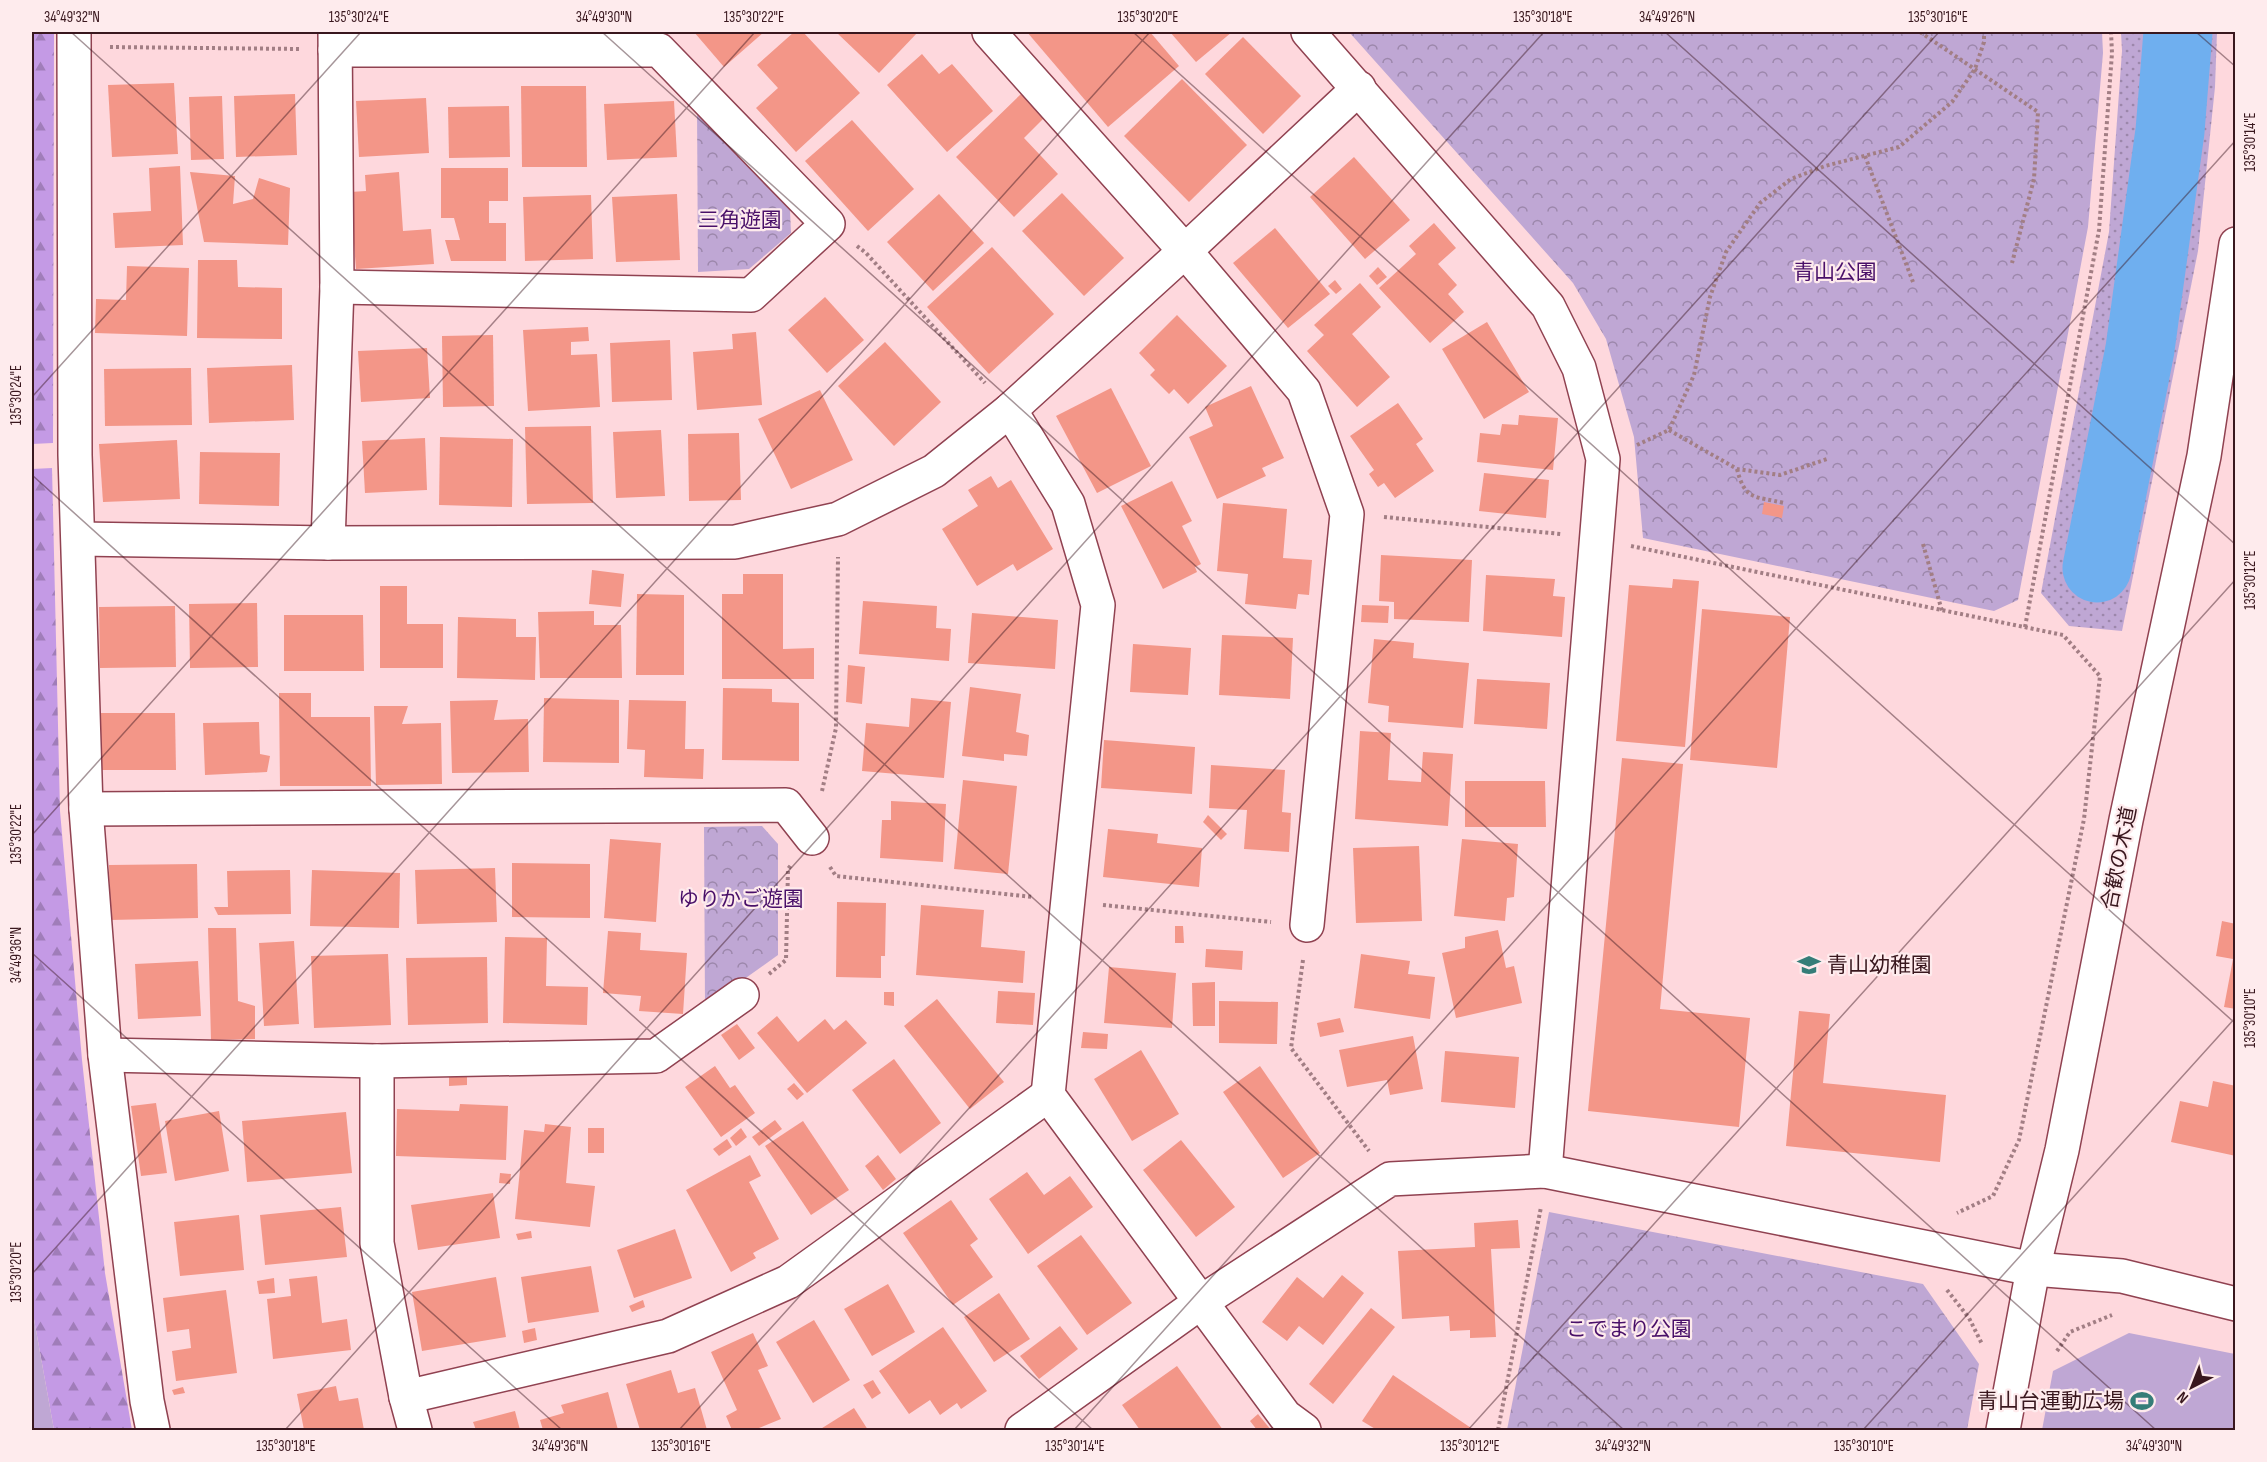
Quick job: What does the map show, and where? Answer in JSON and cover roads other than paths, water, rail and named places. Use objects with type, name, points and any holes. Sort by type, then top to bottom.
[{"type":"street","points":[[989,32],[1185,251],[1304,392],[1347,514],[1307,925]]},
{"type":"street","points":[[1308,32],[1548,306],[1579,368],[1603,459],[1545,1172]]},
{"type":"street","points":[[74,39],[75,455],[86,809],[105,1055],[153,1431]]},
{"type":"street","points":[[328,543],[337,287],[335,41],[659,50],[828,224],[751,295],[337,287]]},
{"type":"street","points":[[79,539],[328,543],[735,542],[838,519],[934,471],[1010,410],[1185,251],[1359,88]]},
{"type":"street","name":"合歓の木道","points":[[2003,1431],[2033,1269],[2062,1150],[2126,820],[2204,456],[2235,244]]},
{"type":"street","points":[[1010,410],[1068,504],[1098,605],[1048,1095],[1285,1416],[1304,1431]]},
{"type":"street","points":[[86,809],[786,805],[812,838]]},
{"type":"street","points":[[105,1055],[377,1060],[656,1056],[742,995]]},
{"type":"street","points":[[377,1060],[377,1243],[406,1397],[415,1431]]},
{"type":"street","points":[[406,1397],[668,1336],[789,1282],[1048,1095]]},
{"type":"street","points":[[1022,1431],[1201,1302],[1390,1179],[1545,1172],[2033,1269],[2122,1276],[2235,1304]]},
{"type":"waterway","points":[[2097,568],[2140,349],[2170,131],[2178,32]]},
{"type":"place","name":"青山幼稚園","points":[[1809,965]]},
{"type":"place","name":"青山台運動広場","points":[[2142,1401]]},
{"type":"park label","name":"三角遊園","points":[[740,220]]},
{"type":"park label","name":"青山公園","points":[[1835,272]]},
{"type":"park label","name":"ゆりかご遊園","points":[[741,899]]},
{"type":"park label","name":"こでまり公園","points":[[1629,1329]]}]
